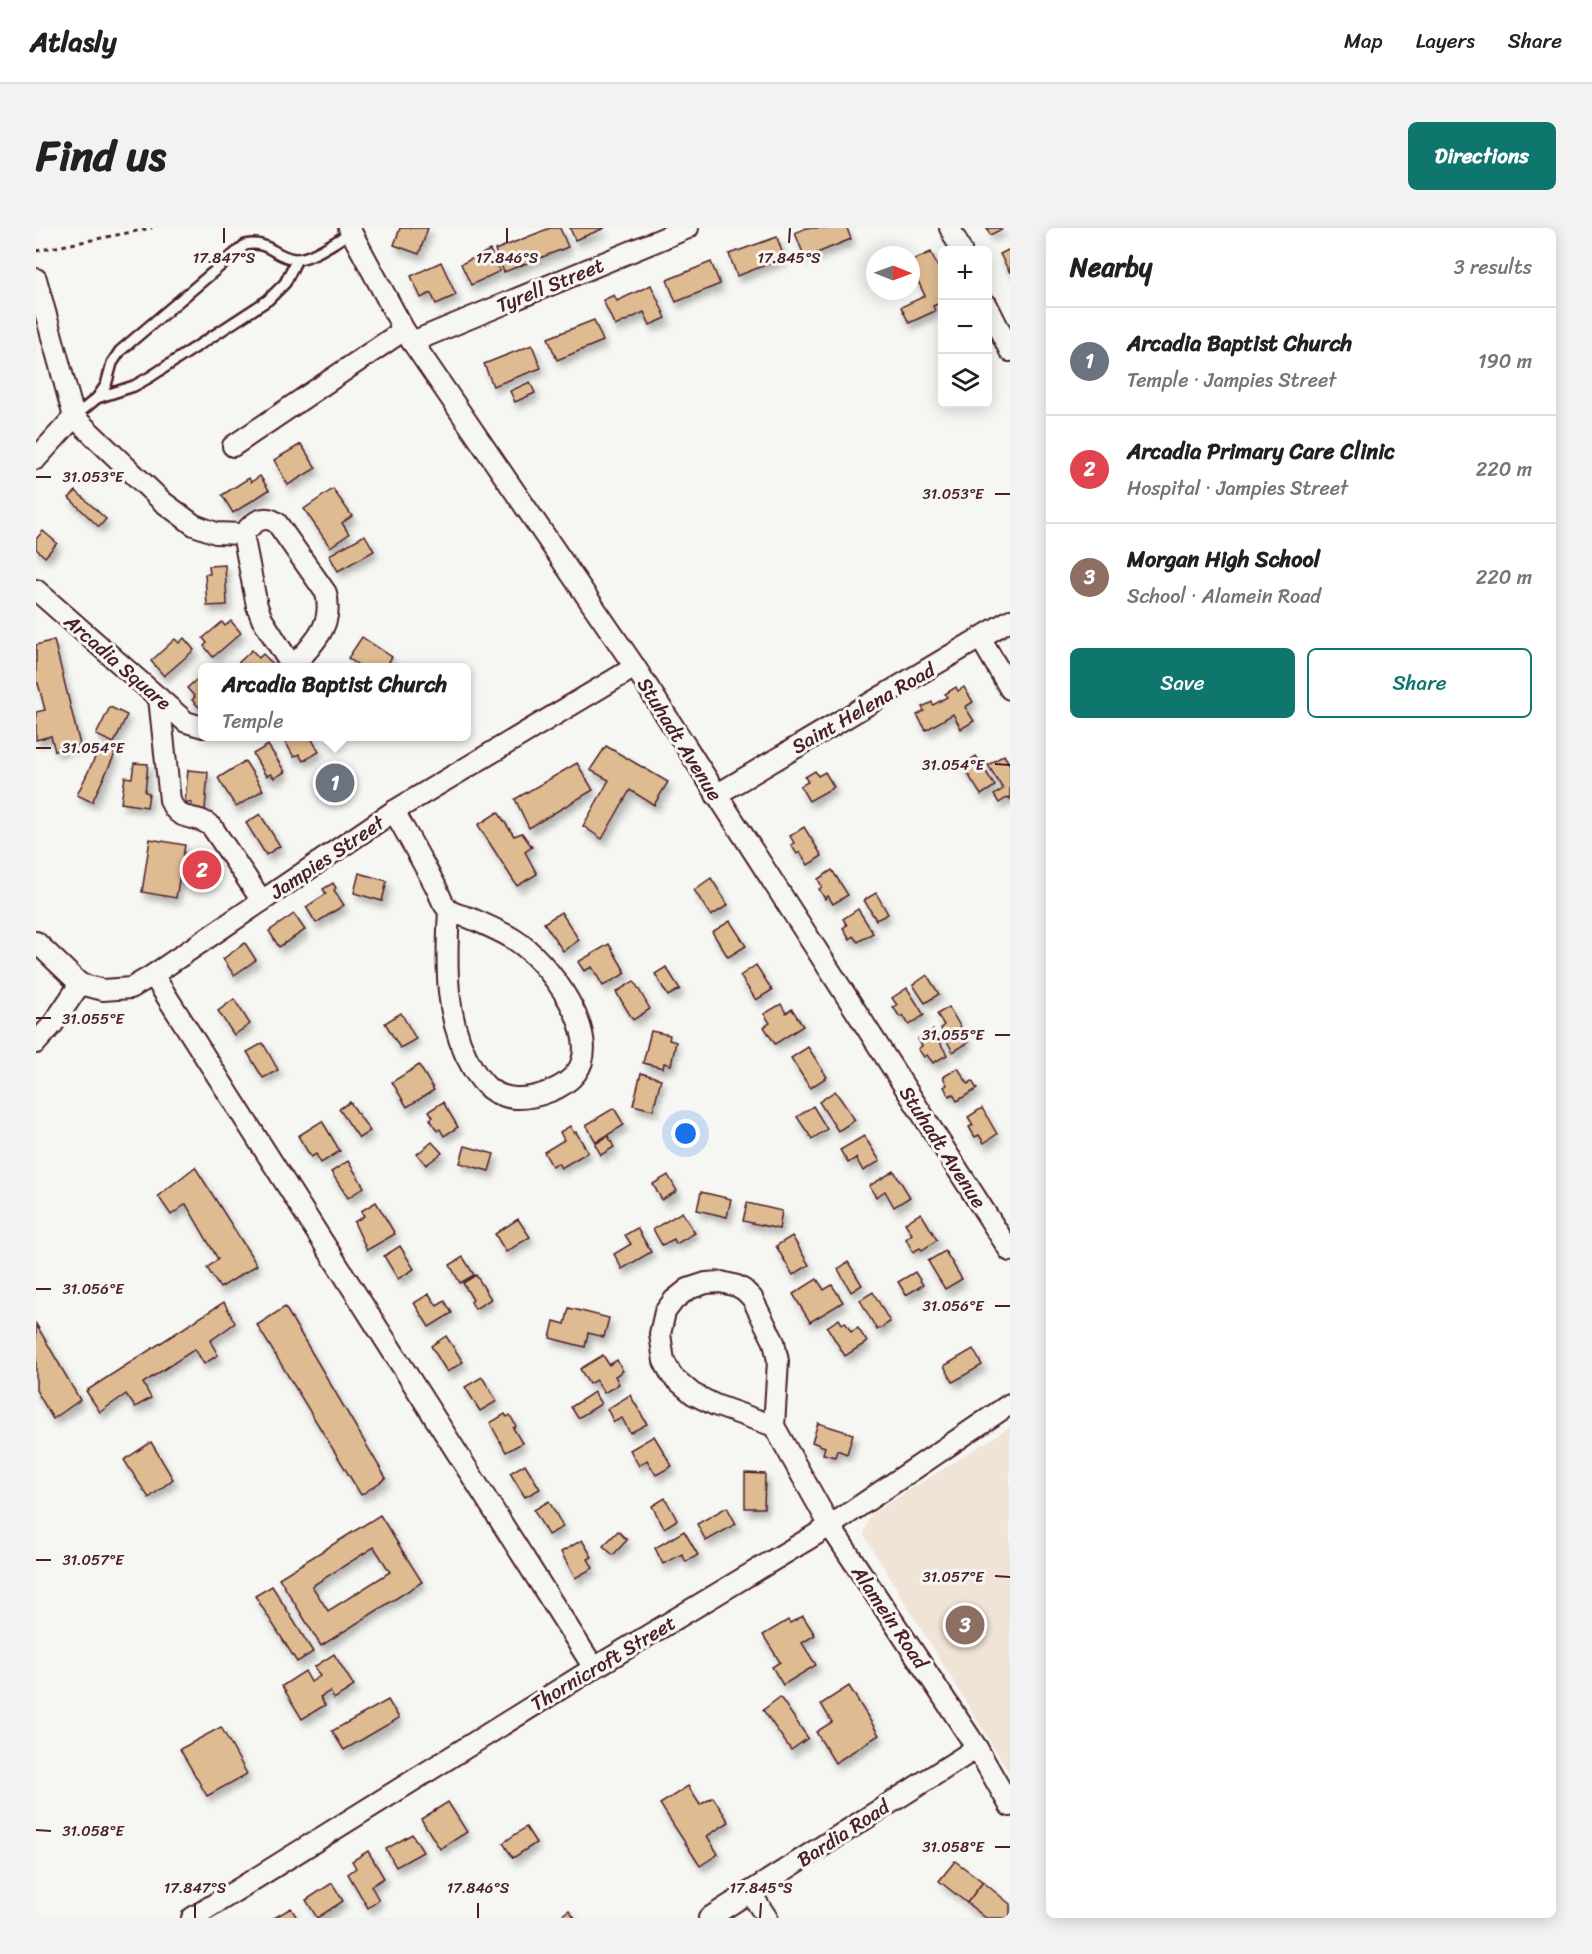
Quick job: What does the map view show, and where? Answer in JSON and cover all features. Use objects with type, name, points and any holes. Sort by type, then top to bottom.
[{"type":"street","name":"Tyrell Street","points":[[233,446],[408,336],[688,228]]},
{"type":"street","points":[[950,228],[959,246]]},
{"type":"street","name":"Stuhadt Avenue","points":[[350,230],[408,336],[635,667],[1010,1251]]},
{"type":"street","points":[[36,279],[74,417],[163,502],[194,525],[216,532],[243,534]]},
{"type":"street","points":[[992,315],[1010,351]]},
{"type":"street","points":[[36,459],[74,417]]},
{"type":"street","points":[[243,534],[253,523],[262,518],[271,519],[277,523],[326,593],[329,607],[328,618],[322,632],[296,663]]},
{"type":"street","points":[[243,534],[257,606],[262,619],[290,663]]},
{"type":"street","name":"Arcadia Square","points":[[36,590],[186,722],[198,726]]},
{"type":"street","name":"Saint Helena Road","points":[[716,795],[1010,620]]},
{"type":"street","points":[[981,639],[1010,688]]},
{"type":"street","name":"Jampies Street","points":[[80,984],[103,990],[131,988],[394,811],[635,667]]},
{"type":"street","points":[[159,698],[170,800],[173,809],[181,816],[207,822],[212,827],[262,901]]},
{"type":"street","points":[[394,811],[449,910],[446,963],[457,1037],[462,1052],[483,1085],[499,1095],[523,1098],[542,1094],[570,1081],[585,1058],[584,1039],[577,1016],[543,964],[518,942],[495,928],[449,910]]},
{"type":"street","points":[[36,942],[80,984],[53,1024],[36,1043]]},
{"type":"street","points":[[153,975],[594,1668]]},
{"type":"street","points":[[721,1282],[737,1286],[752,1298],[774,1342],[778,1361],[774,1426],[715,1405],[693,1394],[672,1376],[664,1361],[660,1334],[664,1312],[688,1289],[706,1283],[721,1282]]},
{"type":"street","name":"Thornicroft Street","points":[[192,1918],[594,1668],[830,1526],[1010,1404]]},
{"type":"street","name":"Alamein Road","points":[[774,1426],[830,1526],[977,1748],[1010,1806]]},
{"type":"street","name":"Bardia Road","points":[[709,1918],[977,1748]]},
{"type":"street","points":[[750,1892],[767,1918]]},
{"type":"lane","points":[[74,417],[97,398],[106,385],[112,363],[120,351],[245,245],[255,243],[267,245],[284,256],[297,259],[309,256],[350,230]]},
{"type":"lane","points":[[97,398],[134,386],[150,377],[268,300],[285,283],[297,259]]},
{"type":"path","points":[[36,251],[152,228]]},
{"type":"shaded area","points":[[1010,1427],[1010,1774],[864,1535],[870,1515]]},
{"type":"building","points":[[400,228],[428,228],[419,254],[394,245]]},
{"type":"building","points":[[550,228],[560,228],[568,247],[504,272],[495,250]]},
{"type":"building","points":[[570,228],[605,228],[575,240]]},
{"type":"building","points":[[806,228],[847,228],[851,239],[805,258],[795,233]]},
{"type":"building","points":[[987,228],[1004,228],[990,235]]},
{"type":"building","points":[[777,237],[784,258],[737,276],[729,254]]},
{"type":"building","points":[[1010,249],[1010,273],[1000,254]]},
{"type":"building","points":[[490,250],[500,271],[471,285],[461,264]]},
{"type":"building","points":[[931,252],[938,267],[938,304],[933,306],[935,311],[909,323],[901,307],[925,296],[920,285],[920,257]]},
{"type":"building","points":[[441,262],[456,295],[436,304],[431,293],[421,298],[411,276]]},
{"type":"building","points":[[711,262],[720,284],[676,302],[667,280]]},
{"type":"building","points":[[651,285],[666,318],[650,325],[644,312],[615,326],[603,300],[614,295],[617,301]]},
{"type":"building","points":[[594,320],[603,341],[557,360],[548,338]]},
{"type":"building","points":[[532,345],[541,368],[493,386],[484,364]]},
{"type":"building","points":[[530,382],[535,393],[515,402],[510,391]]},
{"type":"building","points":[[301,444],[316,468],[288,485],[274,460]]},
{"type":"building","points":[[260,476],[269,490],[233,513],[222,495],[249,478],[251,482]]},
{"type":"building","points":[[333,489],[352,516],[342,523],[349,534],[330,547],[304,509]]},
{"type":"building","points":[[76,491],[106,519],[99,527],[69,498]]},
{"type":"building","points":[[43,531],[57,543],[45,557],[36,549],[36,539]]},
{"type":"building","points":[[365,535],[374,551],[338,571],[329,555]]},
{"type":"building","points":[[225,565],[227,605],[207,606],[205,574],[210,574],[209,566]]},
{"type":"building","points":[[231,621],[241,633],[213,657],[204,646],[207,643],[203,638],[222,622],[225,626]]},
{"type":"building","points":[[362,637],[392,657],[388,663],[356,663],[348,658]]},
{"type":"building","points":[[184,638],[194,650],[164,676],[151,661],[175,639],[179,643]]},
{"type":"building","points":[[54,640],[80,745],[55,751],[51,736],[36,740],[36,712],[45,710],[38,683],[36,684],[36,645]]},
{"type":"building","points":[[252,650],[259,658],[263,654],[272,663],[238,663]]},
{"type":"building","points":[[198,678],[198,706],[192,700],[195,697],[187,688]]},
{"type":"building","points":[[956,687],[958,691],[964,687],[973,702],[965,707],[974,721],[961,729],[953,714],[926,730],[917,715],[924,711],[922,707],[932,702],[933,705],[947,697],[945,694]]},
{"type":"building","points":[[110,707],[127,715],[114,743],[96,735]]},
{"type":"building","points":[[285,741],[313,741],[319,752],[303,761],[299,754],[294,757]]},
{"type":"building","points":[[268,745],[285,772],[274,778],[271,774],[266,776],[253,754]]},
{"type":"building","points":[[606,746],[668,782],[654,805],[630,790],[602,839],[583,826],[609,780],[590,770]]},
{"type":"building","points":[[100,747],[115,754],[92,802],[77,795]]},
{"type":"building","points":[[1004,755],[1010,765],[1010,799],[1008,797],[999,803],[994,795],[1003,789],[988,765]]},
{"type":"building","points":[[976,756],[995,786],[981,795],[962,765]]},
{"type":"building","points":[[245,761],[263,790],[236,807],[218,778]]},
{"type":"building","points":[[134,763],[148,764],[145,792],[149,793],[147,807],[121,803],[125,777],[132,778]]},
{"type":"building","points":[[577,763],[593,790],[529,828],[515,799]]},
{"type":"building","points":[[188,770],[208,772],[205,810],[191,808],[192,803],[185,802]]},
{"type":"building","points":[[815,771],[818,776],[825,772],[834,787],[809,801],[800,786],[808,782],[805,777]]},
{"type":"building","points":[[498,812],[514,836],[522,833],[532,847],[525,852],[537,874],[517,886],[478,825]]},
{"type":"building","points":[[260,814],[280,846],[266,855],[246,823]]},
{"type":"building","points":[[804,827],[822,856],[808,865],[800,852],[797,854],[791,845],[794,843],[790,836]]},
{"type":"building","points":[[150,839],[185,845],[176,898],[142,892]]},
{"type":"building","points":[[832,870],[848,895],[833,904],[828,896],[825,899],[819,889],[822,887],[818,879]]},
{"type":"building","points":[[359,873],[387,881],[382,901],[354,893]]},
{"type":"building","points":[[711,878],[728,905],[711,916],[694,890]]},
{"type":"building","points":[[333,883],[336,888],[334,890],[344,905],[316,923],[306,907],[326,894],[323,889]]},
{"type":"building","points":[[876,893],[888,914],[876,920],[864,900]]},
{"type":"building","points":[[858,909],[873,933],[858,942],[853,936],[850,939],[843,928],[847,925],[843,919]]},
{"type":"building","points":[[561,912],[579,940],[563,951],[544,923]]},
{"type":"building","points":[[294,914],[305,930],[279,947],[269,931]]},
{"type":"building","points":[[730,921],[746,946],[728,957],[712,932]]},
{"type":"building","points":[[245,943],[256,960],[234,975],[223,959]]},
{"type":"building","points":[[609,944],[626,973],[603,986],[592,967],[584,971],[578,962]]},
{"type":"building","points":[[756,965],[772,990],[756,1000],[740,976]]},
{"type":"building","points":[[666,967],[680,989],[668,996],[655,974]]},
{"type":"building","points":[[927,975],[939,994],[925,1003],[913,985]]},
{"type":"building","points":[[634,981],[650,1009],[633,1020],[616,992]]},
{"type":"building","points":[[907,988],[924,1015],[909,1025],[903,1015],[900,1017],[893,1007],[897,1005],[892,998]]},
{"type":"building","points":[[234,999],[250,1024],[234,1035],[218,1011]]},
{"type":"building","points":[[781,1004],[786,1013],[792,1009],[803,1026],[775,1044],[764,1027],[770,1023],[764,1014]]},
{"type":"building","points":[[949,1007],[969,1042],[953,1052],[943,1034],[941,1028],[944,1025],[937,1014]]},
{"type":"building","points":[[401,1013],[416,1039],[400,1048],[385,1023]]},
{"type":"building","points":[[933,1030],[947,1055],[933,1063],[918,1049],[922,1046],[918,1039]]},
{"type":"building","points":[[651,1031],[670,1035],[669,1040],[676,1042],[671,1065],[664,1063],[663,1068],[643,1063]]},
{"type":"building","points":[[263,1043],[278,1070],[263,1078],[247,1052]]},
{"type":"building","points":[[808,1047],[827,1077],[810,1088],[791,1058]]},
{"type":"building","points":[[419,1065],[434,1090],[407,1107],[392,1082]]},
{"type":"building","points":[[958,1068],[968,1084],[972,1081],[977,1089],[957,1101],[953,1094],[949,1096],[944,1087],[947,1085],[943,1077]]},
{"type":"building","points":[[641,1073],[661,1079],[653,1110],[633,1105]]},
{"type":"building","points":[[835,1091],[855,1120],[838,1131],[819,1102]]},
{"type":"building","points":[[350,1102],[370,1131],[359,1138],[339,1109]]},
{"type":"building","points":[[443,1102],[458,1127],[444,1136],[440,1129],[437,1131],[430,1119],[433,1117],[429,1111]]},
{"type":"building","points":[[813,1106],[827,1129],[812,1139],[797,1117]]},
{"type":"building","points":[[614,1108],[624,1125],[596,1142],[586,1125]]},
{"type":"building","points":[[982,1108],[997,1134],[984,1143],[979,1135],[975,1137],[969,1127],[973,1125],[968,1117]]},
{"type":"building","points":[[322,1121],[340,1151],[321,1163],[316,1154],[311,1157],[298,1136]]},
{"type":"building","points":[[570,1126],[588,1152],[561,1168],[558,1163],[552,1166],[544,1152],[564,1140],[560,1132]]},
{"type":"building","points":[[608,1136],[614,1147],[601,1155],[595,1144]]},
{"type":"building","points":[[864,1136],[880,1161],[863,1171],[856,1158],[848,1163],[840,1150]]},
{"type":"building","points":[[432,1142],[442,1153],[426,1165],[417,1154]]},
{"type":"building","points":[[465,1146],[494,1154],[489,1171],[460,1163]]},
{"type":"building","points":[[348,1161],[364,1187],[348,1198],[331,1172]]},
{"type":"building","points":[[195,1167],[257,1265],[220,1288],[207,1268],[218,1259],[186,1204],[171,1215],[158,1196]]},
{"type":"building","points":[[894,1171],[910,1197],[894,1207],[885,1191],[876,1197],[869,1186]]},
{"type":"building","points":[[668,1175],[677,1191],[662,1200],[653,1184]]},
{"type":"building","points":[[701,1192],[731,1199],[727,1217],[697,1210]]},
{"type":"building","points":[[376,1202],[395,1234],[367,1250],[354,1222],[364,1216],[361,1211]]},
{"type":"building","points":[[747,1203],[782,1211],[779,1229],[743,1221]]},
{"type":"building","points":[[682,1212],[695,1233],[676,1244],[674,1239],[662,1245],[653,1229]]},
{"type":"building","points":[[921,1213],[937,1240],[922,1250],[920,1248],[913,1252],[906,1239],[912,1234],[905,1223]]},
{"type":"building","points":[[518,1219],[530,1237],[506,1252],[495,1234]]},
{"type":"building","points":[[637,1228],[651,1252],[622,1269],[614,1254],[631,1244],[625,1235]]},
{"type":"building","points":[[792,1236],[809,1265],[793,1275],[776,1246]]},
{"type":"building","points":[[400,1246],[414,1269],[398,1279],[384,1256]]},
{"type":"building","points":[[945,1251],[962,1279],[945,1289],[928,1261]]},
{"type":"building","points":[[463,1257],[474,1275],[460,1283],[450,1265]]},
{"type":"building","points":[[848,1262],[862,1285],[851,1292],[838,1269]]},
{"type":"building","points":[[915,1272],[923,1285],[906,1295],[898,1282]]},
{"type":"building","points":[[476,1275],[491,1299],[475,1309],[471,1302],[473,1300],[463,1283]]},
{"type":"building","points":[[817,1279],[824,1290],[832,1285],[843,1302],[810,1322],[793,1294]]},
{"type":"building","points":[[873,1292],[890,1322],[877,1330],[860,1300]]},
{"type":"building","points":[[429,1294],[437,1306],[445,1301],[452,1313],[429,1327],[414,1303]]},
{"type":"building","points":[[224,1302],[235,1323],[210,1341],[218,1355],[204,1364],[195,1349],[143,1383],[151,1398],[135,1407],[126,1394],[100,1412],[86,1391]]},
{"type":"building","points":[[285,1307],[386,1478],[361,1495],[257,1325]]},
{"type":"building","points":[[569,1308],[609,1318],[604,1337],[588,1333],[585,1347],[550,1338],[554,1321],[565,1324]]},
{"type":"building","points":[[839,1319],[842,1324],[845,1322],[851,1332],[858,1328],[867,1342],[845,1356],[827,1327]]},
{"type":"building","points":[[36,1324],[80,1400],[53,1419],[36,1390]]},
{"type":"building","points":[[446,1336],[463,1362],[447,1372],[431,1346]]},
{"type":"building","points":[[973,1349],[982,1365],[953,1382],[944,1366]]},
{"type":"building","points":[[603,1355],[609,1365],[617,1360],[623,1371],[615,1376],[619,1384],[604,1393],[596,1380],[589,1384],[580,1369]]},
{"type":"building","points":[[482,1377],[497,1401],[480,1411],[465,1387]]},
{"type":"building","points":[[594,1392],[601,1404],[578,1418],[571,1407]]},
{"type":"building","points":[[630,1395],[647,1424],[630,1433],[622,1418],[614,1422],[607,1409]]},
{"type":"building","points":[[505,1414],[507,1417],[510,1415],[516,1426],[513,1428],[522,1443],[506,1452],[490,1423]]},
{"type":"building","points":[[818,1423],[853,1434],[847,1454],[837,1450],[835,1457],[823,1454],[825,1447],[812,1442]]},
{"type":"building","points":[[654,1436],[672,1466],[656,1475],[647,1460],[639,1466],[630,1450]]},
{"type":"building","points":[[151,1442],[173,1479],[149,1498],[124,1460]]},
{"type":"building","points":[[525,1464],[540,1489],[525,1497],[510,1473]]},
{"type":"building","points":[[745,1473],[765,1474],[764,1508],[745,1508]]},
{"type":"building","points":[[665,1498],[677,1520],[664,1528],[652,1506]]},
{"type":"building","points":[[549,1501],[563,1527],[548,1535],[534,1510]]},
{"type":"building","points":[[727,1507],[736,1524],[706,1541],[697,1524]]},
{"type":"building","points":[[380,1515],[422,1582],[321,1646],[279,1578]],"holes":[[[374,1547],[390,1572],[328,1611],[312,1586]]]},
{"type":"building","points":[[618,1531],[627,1540],[613,1555],[603,1546]]},
{"type":"building","points":[[684,1531],[698,1555],[686,1562],[682,1554],[663,1564],[655,1548]]},
{"type":"building","points":[[582,1540],[592,1557],[588,1559],[593,1568],[575,1578],[561,1552]]},
{"type":"building","points":[[272,1586],[313,1652],[297,1662],[255,1596]]},
{"type":"building","points":[[803,1616],[815,1635],[802,1643],[816,1665],[783,1685],[772,1667],[780,1662],[763,1635],[788,1620],[790,1623]]},
{"type":"building","points":[[334,1654],[354,1686],[334,1699],[330,1691],[320,1697],[325,1705],[302,1719],[282,1686],[305,1671],[311,1682],[320,1676],[314,1667]]},
{"type":"building","points":[[849,1686],[879,1735],[835,1763],[816,1732],[832,1722],[821,1704]]},
{"type":"building","points":[[780,1697],[808,1738],[791,1750],[763,1710]]},
{"type":"building","points":[[388,1700],[399,1718],[344,1750],[332,1731]]},
{"type":"building","points":[[221,1727],[247,1774],[207,1796],[180,1749]]},
{"type":"building","points":[[688,1786],[700,1805],[713,1797],[729,1822],[707,1836],[718,1854],[700,1866],[660,1804]]},
{"type":"building","points":[[448,1802],[467,1832],[440,1849],[421,1819]]},
{"type":"building","points":[[526,1827],[536,1843],[513,1858],[503,1843]]},
{"type":"building","points":[[412,1834],[423,1852],[396,1867],[386,1849]]},
{"type":"building","points":[[368,1851],[384,1878],[371,1886],[379,1900],[368,1908],[348,1874],[356,1868],[352,1861]]},
{"type":"building","points":[[955,1861],[983,1882],[967,1903],[939,1881]]},
{"type":"building","points":[[983,1882],[1010,1904],[1010,1918],[986,1918],[967,1903]]},
{"type":"building","points":[[332,1883],[343,1901],[317,1918],[306,1900]]},
{"type":"building","points":[[291,1908],[297,1918],[274,1918]]},
{"type":"building","points":[[569,1910],[575,1918],[558,1918]]},
{"type":"place","name":"Arcadia Baptist Church","points":[[335,783]]},
{"type":"place","name":"Arcadia Primary Care Clinic","points":[[202,870]]},
{"type":"place","name":"Morgan High School","points":[[965,1625]]}]
